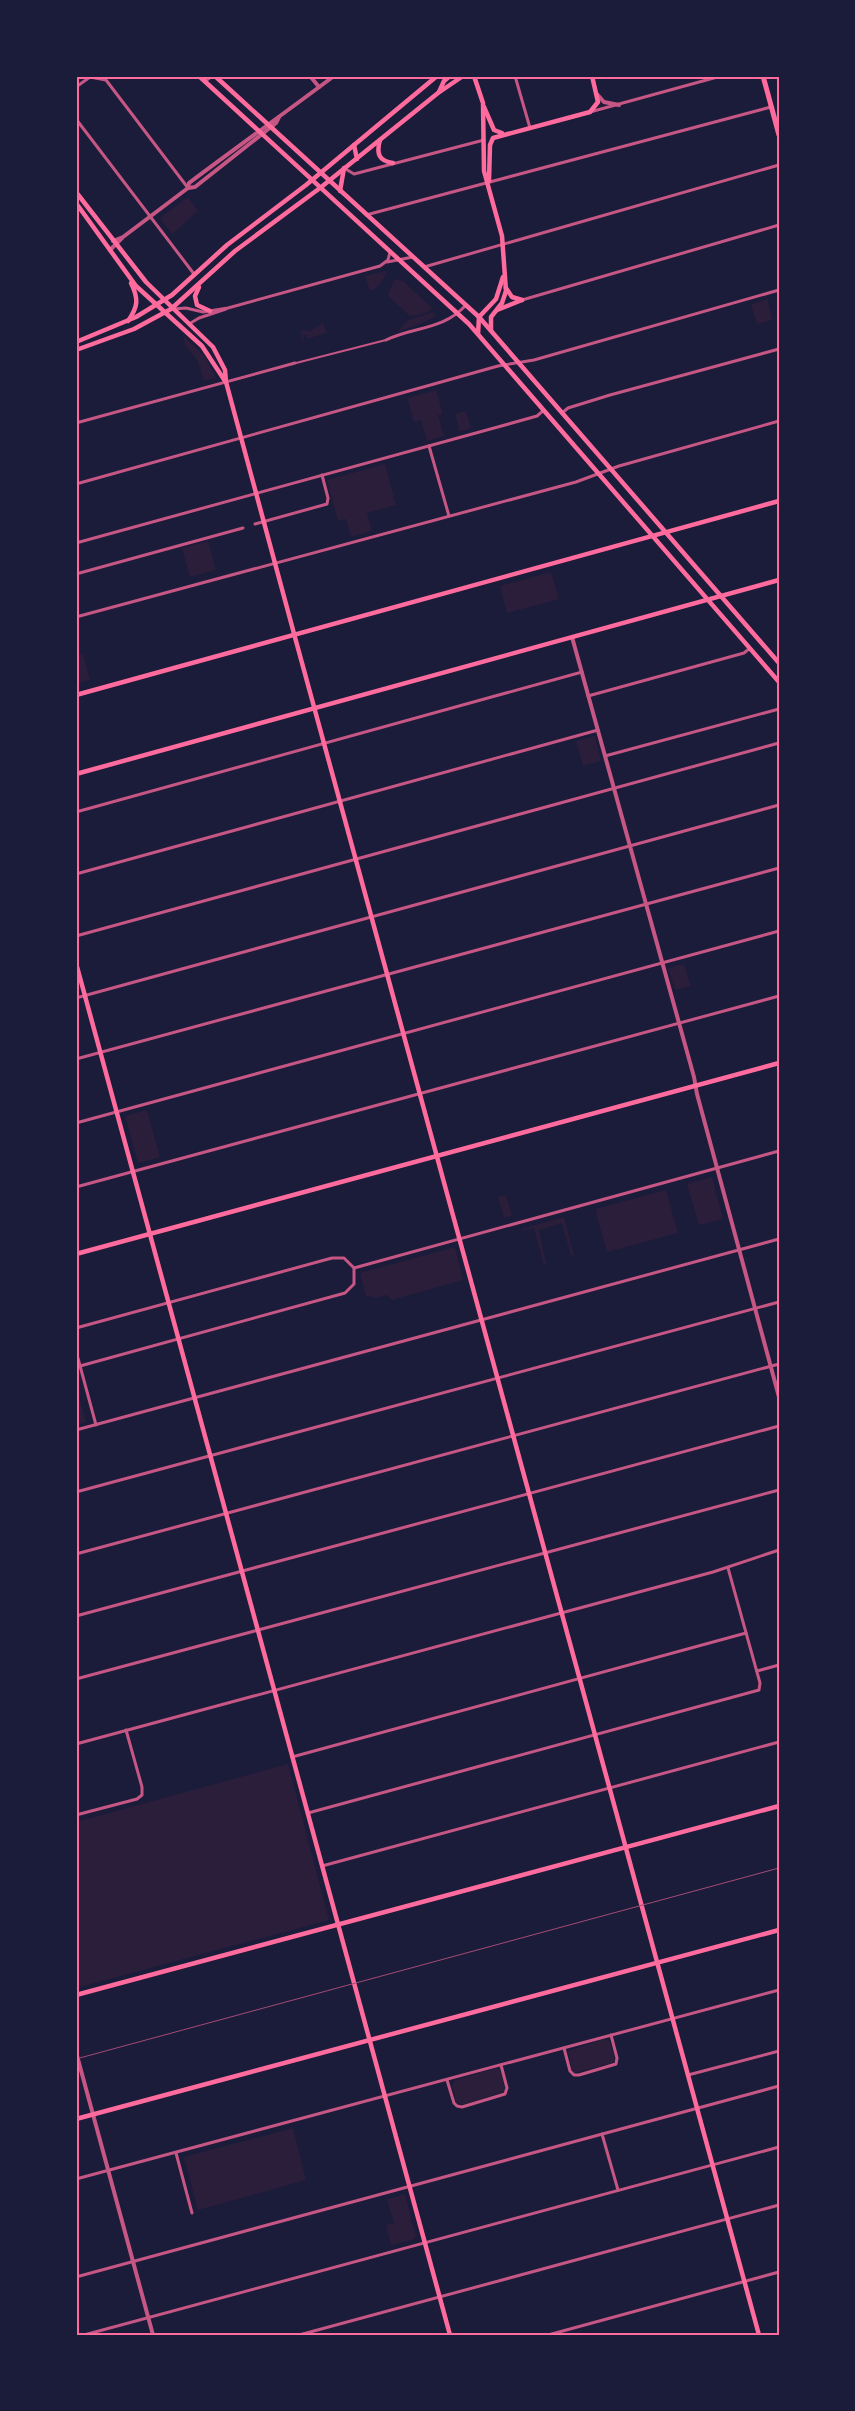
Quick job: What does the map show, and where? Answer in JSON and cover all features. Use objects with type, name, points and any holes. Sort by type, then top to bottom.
[{"type":"highway","points":[[763,76],[779,135]]},
{"type":"main road","points":[[199,76],[478,334],[779,682]]},
{"type":"main road","points":[[213,76],[479,317],[779,662]]},
{"type":"main road","points":[[76,342],[127,322],[164,301],[226,246],[320,173],[437,76]]},
{"type":"main road","points":[[438,93],[444,81],[450,76]]},
{"type":"main road","points":[[76,350],[134,329],[172,309],[235,251],[320,188],[438,93],[463,76]]},
{"type":"main road","points":[[474,76],[494,130],[505,134]]},
{"type":"main road","points":[[488,182],[490,145],[493,138],[590,112],[597,104],[592,76]]},
{"type":"main road","points":[[483,103],[484,171],[503,244],[506,287],[503,300],[491,317],[491,330]]},
{"type":"main road","points":[[380,140],[378,155],[386,162],[393,163]]},
{"type":"main road","points":[[354,145],[356,159]]},
{"type":"main road","points":[[340,191],[344,168]]},
{"type":"main road","points":[[76,192],[146,282],[172,309],[204,337],[216,352],[224,370],[294,635],[759,2335]]},
{"type":"main road","points":[[76,203],[128,275],[157,306],[202,346],[226,382]]},
{"type":"main road","points":[[478,334],[479,317],[496,299],[504,273]]},
{"type":"main road","points":[[127,322],[136,310],[138,300],[128,275]]},
{"type":"main road","points":[[200,283],[196,293],[196,302],[202,308],[210,310]]},
{"type":"main road","points":[[506,287],[512,297],[522,300]]},
{"type":"main road","points":[[496,311],[522,300]]},
{"type":"main road","points":[[76,695],[779,501]]},
{"type":"main road","points":[[76,774],[779,580]]},
{"type":"main road","points":[[76,963],[450,2335]]},
{"type":"main road","points":[[76,1254],[779,1063]]},
{"type":"main road","points":[[76,1995],[779,1806]]},
{"type":"main road","points":[[76,2119],[779,1930]]},
{"type":"street","points":[[204,81],[213,76]]},
{"type":"street","points":[[310,76],[319,88]]},
{"type":"street","points":[[113,241],[123,236],[188,188],[195,187],[279,117],[334,76]]},
{"type":"street","points":[[515,76],[530,128]]},
{"type":"street","points":[[590,112],[721,76]]},
{"type":"street","points":[[76,87],[90,77],[106,80],[188,188]]},
{"type":"street","points":[[596,92],[606,103],[619,105]]},
{"type":"street","points":[[366,215],[771,107]]},
{"type":"street","points":[[76,119],[194,274]]},
{"type":"street","points":[[344,168],[354,174],[484,140]]},
{"type":"street","points":[[424,267],[779,165]]},
{"type":"street","points":[[522,300],[779,225]]},
{"type":"street","points":[[110,250],[117,246],[123,236]]},
{"type":"street","points":[[387,262],[390,252]]},
{"type":"street","points":[[172,309],[210,310],[228,308],[366,270],[387,262],[413,257]]},
{"type":"street","points":[[76,484],[385,398],[505,366],[520,364],[779,290]]},
{"type":"street","points":[[76,423],[436,326],[458,314],[466,305]]},
{"type":"street","points":[[189,324],[228,308]]},
{"type":"street","points":[[562,413],[568,408],[610,395],[779,349]]},
{"type":"street","points":[[76,542],[537,416],[544,410]]},
{"type":"street","points":[[76,617],[449,516],[779,421]]},
{"type":"street","points":[[429,446],[449,516]]},
{"type":"street","points":[[255,524],[327,504],[328,498],[322,475]]},
{"type":"street","points":[[76,574],[243,528]]},
{"type":"street","points":[[572,637],[679,1023],[716,1168],[779,1397]]},
{"type":"street","points":[[588,696],[744,653],[750,648]]},
{"type":"street","points":[[76,812],[582,672]]},
{"type":"street","points":[[773,675],[779,674]]},
{"type":"street","points":[[605,756],[779,710]]},
{"type":"street","points":[[76,874],[598,730]]},
{"type":"street","points":[[76,936],[779,743]]},
{"type":"street","points":[[76,998],[779,805]]},
{"type":"street","points":[[76,1059],[779,868]]},
{"type":"street","points":[[76,1123],[779,931]]},
{"type":"street","points":[[76,1187],[779,996]]},
{"type":"street","points":[[354,1268],[779,1151]]},
{"type":"street","points":[[76,1430],[779,1238]]},
{"type":"street","points":[[76,1328],[332,1258],[344,1258],[354,1268],[354,1284],[345,1293],[80,1366]]},
{"type":"street","points":[[76,1492],[779,1302]]},
{"type":"street","points":[[76,1351],[96,1425]]},
{"type":"street","points":[[76,1554],[779,1364]]},
{"type":"street","points":[[76,1616],[779,1426]]},
{"type":"street","points":[[76,1679],[779,1490]]},
{"type":"street","points":[[76,1744],[728,1568],[753,1557],[779,1550]]},
{"type":"street","points":[[308,1813],[754,1692],[760,1687],[757,1671],[728,1568]]},
{"type":"street","points":[[292,1757],[746,1633]]},
{"type":"street","points":[[757,1671],[779,1665]]},
{"type":"street","points":[[76,1815],[137,1799],[142,1795],[142,1787],[126,1730]]},
{"type":"street","points":[[322,1866],[779,1742]]},
{"type":"street","points":[[76,2179],[779,1990]]},
{"type":"street","points":[[564,2048],[572,2074],[576,2076],[588,2073],[616,2064],[617,2058],[611,2035]]},
{"type":"street","points":[[688,2076],[779,2051]]},
{"type":"street","points":[[76,2052],[153,2335]]},
{"type":"street","points":[[447,2080],[454,2103],[462,2107],[505,2094],[507,2088],[501,2065]]},
{"type":"street","points":[[76,2277],[779,2086]]},
{"type":"street","points":[[602,2134],[618,2190]]},
{"type":"street","points":[[84,2335],[779,2147]]},
{"type":"street","points":[[176,2153],[192,2213]]},
{"type":"street","points":[[299,2335],[779,2205]]},
{"type":"street","points":[[548,2335],[779,2272]]},
{"type":"shaded area","points":[[188,197],[198,211],[172,234],[160,218]]},
{"type":"shaded area","points":[[385,271],[381,283],[370,291],[365,276]]},
{"type":"shaded area","points":[[395,279],[403,281],[433,309],[424,314],[410,316],[389,297],[388,293]]},
{"type":"shaded area","points":[[768,299],[772,320],[757,324],[751,304]]},
{"type":"shaded area","points":[[433,312],[436,316],[397,332],[407,321]]},
{"type":"shaded area","points":[[323,323],[327,333],[307,339],[306,335],[302,336],[305,339],[302,340],[301,330],[310,331]]},
{"type":"shaded area","points":[[183,335],[205,357],[216,378],[204,381],[198,361],[185,345]]},
{"type":"shaded area","points":[[436,390],[443,414],[438,415],[444,436],[427,441],[421,420],[414,422],[407,398]]},
{"type":"shaded area","points":[[466,411],[471,428],[460,432],[455,414]]},
{"type":"shaded area","points":[[385,464],[396,505],[367,513],[372,531],[351,537],[346,519],[338,521],[327,480]]},
{"type":"shaded area","points":[[208,541],[216,570],[190,577],[182,548]]},
{"type":"shaded area","points":[[551,572],[559,599],[507,613],[500,586]]},
{"type":"shaded area","points":[[83,653],[90,680],[76,684],[76,655]]},
{"type":"shaded area","points":[[595,736],[601,761],[583,766],[576,741]]},
{"type":"shaded area","points":[[684,964],[691,986],[675,990],[668,968]]},
{"type":"shaded area","points":[[147,1110],[160,1157],[138,1163],[125,1116]]},
{"type":"shaded area","points":[[712,1177],[723,1219],[699,1225],[687,1184]]},
{"type":"shaded area","points":[[666,1190],[678,1233],[607,1252],[595,1209]]},
{"type":"shaded area","points":[[506,1195],[512,1216],[504,1218],[498,1197]]},
{"type":"shaded area","points":[[564,1217],[574,1255],[571,1256],[562,1223],[539,1230],[546,1264],[544,1265],[534,1228],[522,1231],[521,1229]]},
{"type":"shaded area","points":[[455,1247],[463,1280],[392,1300],[387,1295],[377,1298],[366,1296],[360,1273]]},
{"type":"shaded area","points":[[76,1385],[86,1422],[76,1425]]},
{"type":"shaded area","points":[[288,1764],[329,1920],[76,1988],[76,1822]]},
{"type":"shaded area","points":[[604,2039],[610,2042],[615,2062],[575,2073],[572,2070],[568,2051]]},
{"type":"shaded area","points":[[497,2068],[501,2072],[505,2089],[503,2092],[463,2105],[456,2102],[452,2086],[455,2080]]},
{"type":"shaded area","points":[[293,2128],[306,2180],[198,2210],[184,2157]]},
{"type":"shaded area","points":[[405,2194],[416,2237],[412,2240],[391,2245],[386,2225],[394,2223],[387,2199]]},
{"type":"railway","points":[[76,2059],[779,1868]]}]
